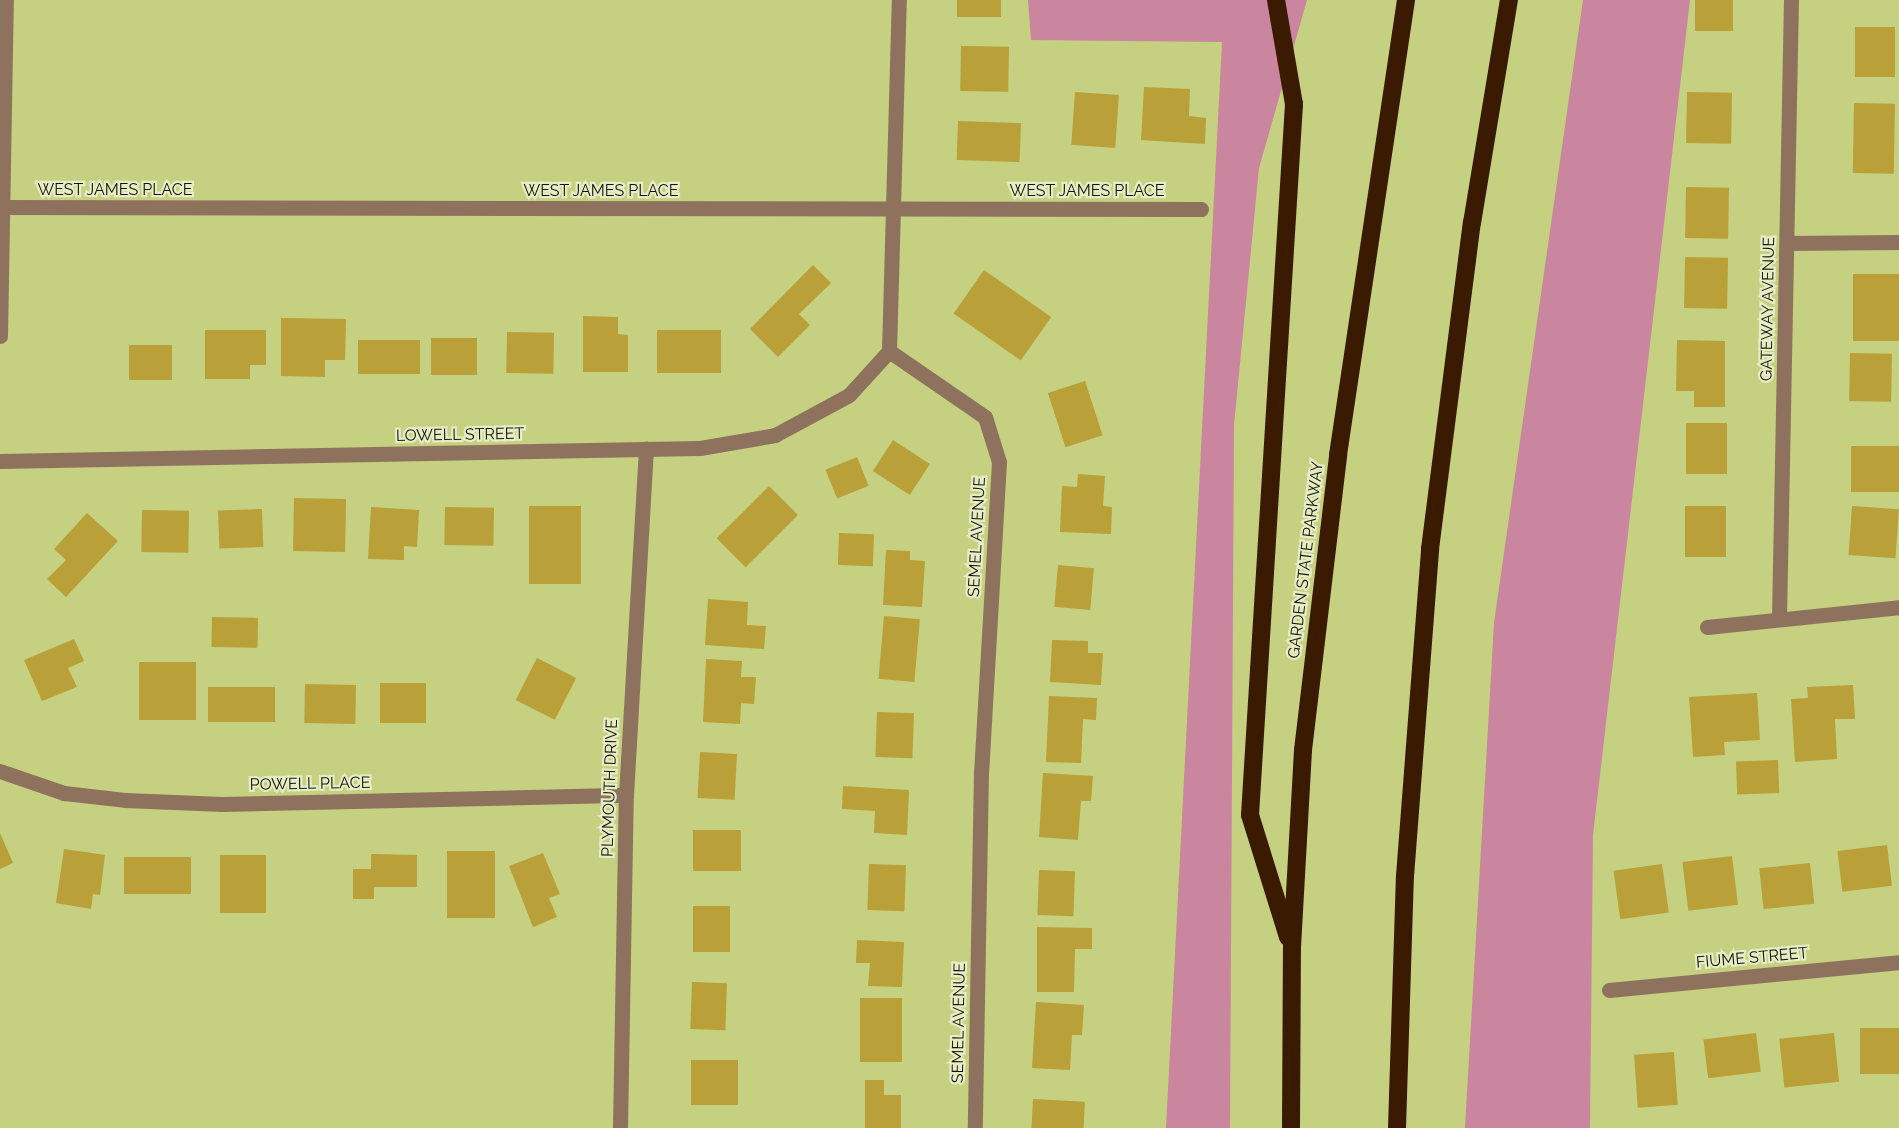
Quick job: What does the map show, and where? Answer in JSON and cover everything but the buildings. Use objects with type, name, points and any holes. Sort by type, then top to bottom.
[{"type":"highway","points":[[1276,0],[1294,104],[1250,815],[1292,947]]},
{"type":"highway","name":"GARDEN STATE PARKWAY","points":[[1291,1128],[1292,947],[1303,750],[1338,455],[1406,0]]},
{"type":"highway","points":[[1397,1128],[1405,865],[1430,549],[1470,234],[1509,0]]},
{"type":"street","points":[[0,336],[6,0]]},
{"type":"street","points":[[889,351],[900,0]]},
{"type":"street","name":"GATEWAY AVENUE","points":[[1779,618],[1791,0]]},
{"type":"street","name":"WEST JAMES PLACE","points":[[1,207],[892,211],[1201,209]]},
{"type":"street","points":[[1787,243],[1899,242]]},
{"type":"street","name":"LOWELL STREET","points":[[0,461],[700,448],[775,435],[849,395],[889,351]]},
{"type":"street","name":"SEMEL AVENUE","points":[[889,351],[985,417],[999,462],[981,771],[975,1128]]},
{"type":"street","name":"PLYMOUTH DRIVE","points":[[620,1128],[626,795],[646,449]]},
{"type":"street","points":[[1707,627],[1899,607]]},
{"type":"street","name":"POWELL PLACE","points":[[0,771],[64,793],[136,801],[626,795]]},
{"type":"street","name":"FIUME STREET","points":[[1609,990],[1899,962]]},
{"type":"shaded area","points":[[1028,0],[1307,0],[1259,168],[1234,425],[1230,1128],[1166,1128],[1222,42],[1031,40]]},
{"type":"shaded area","points":[[1583,0],[1690,0],[1593,835],[1590,1128],[1465,1128],[1494,623]]}]
